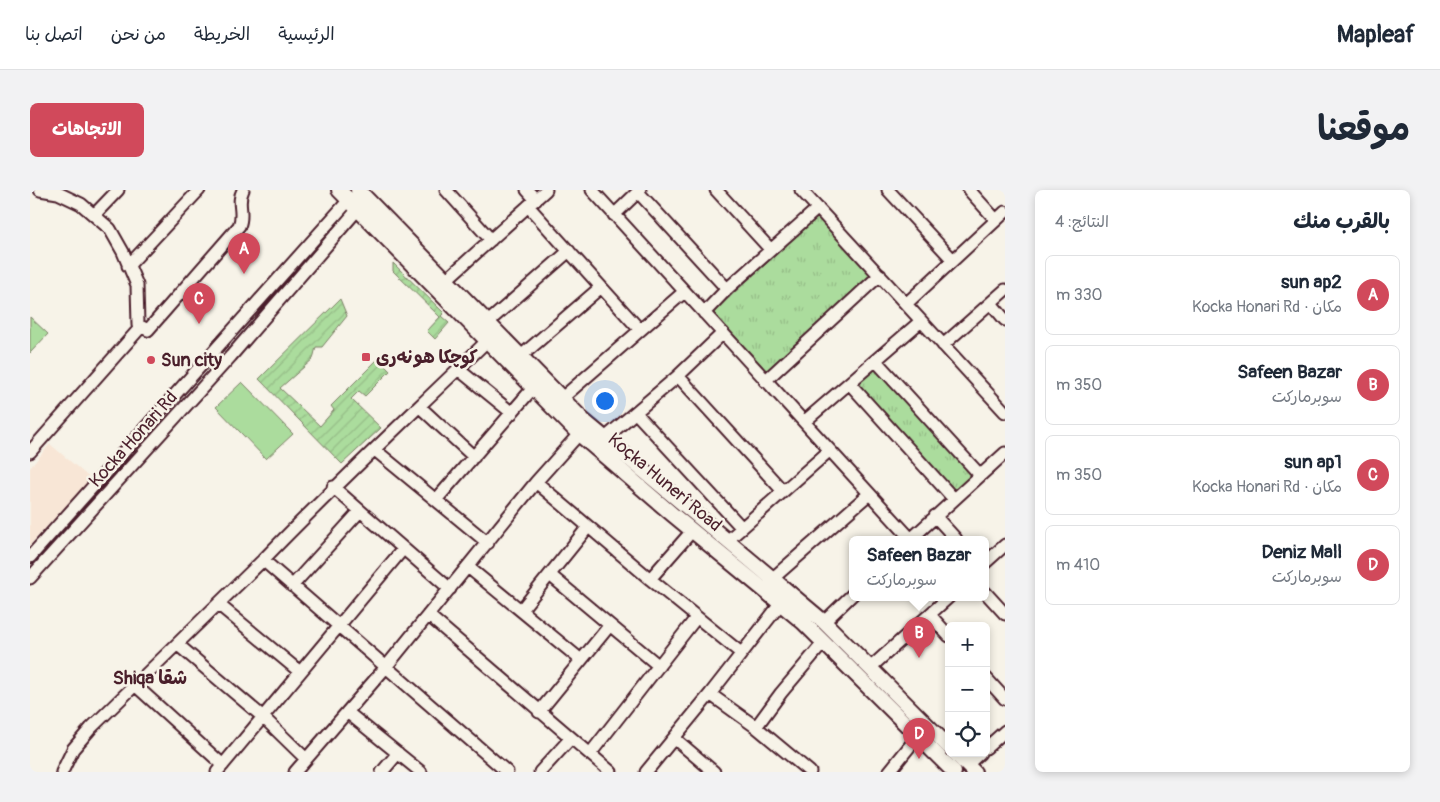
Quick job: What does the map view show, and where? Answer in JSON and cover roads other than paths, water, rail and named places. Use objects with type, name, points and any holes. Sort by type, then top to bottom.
[{"type":"main road","name":"Koçka Hunerî Road","points":[[339,190],[355,200],[487,342],[579,434],[692,531],[781,603],[824,642],[954,772]]},
{"type":"main road","points":[[355,200],[446,280],[520,357],[604,439],[824,622],[945,743]]},
{"type":"main road","points":[[672,514],[681,502]]},
{"type":"main road","points":[[959,757],[971,769]]},
{"type":"street","points":[[40,190],[70,198],[95,214],[117,240],[137,285],[137,322],[140,328],[144,330],[152,328],[240,226],[242,216],[239,200],[243,190]]},
{"type":"street","points":[[95,214],[118,190]]},
{"type":"street","points":[[128,266],[199,190]]},
{"type":"street","points":[[446,190],[491,240]]},
{"type":"street","points":[[527,190],[532,203],[569,251],[640,330]]},
{"type":"street","points":[[446,280],[546,190]]},
{"type":"street","points":[[592,190],[908,536]]},
{"type":"street","points":[[716,190],[770,249]]},
{"type":"street","points":[[801,190],[1005,412]]},
{"type":"street","points":[[888,190],[953,260]]},
{"type":"street","points":[[906,304],[1001,216],[969,190]]},
{"type":"street","points":[[614,215],[639,191],[726,289]]},
{"type":"street","name":"Kocka Honari Rd","points":[[30,557],[261,299],[355,200]]},
{"type":"street","name":"Kocka Honari Rd","points":[[30,578],[271,309],[355,200]]},
{"type":"street","points":[[704,313],[726,289],[818,208]]},
{"type":"street","points":[[487,323],[569,251]]},
{"type":"street","points":[[765,381],[880,275]]},
{"type":"street","points":[[520,357],[601,287]]},
{"type":"street","points":[[943,345],[1005,290]]},
{"type":"street","points":[[561,398],[684,292]]},
{"type":"street","points":[[261,299],[271,309]]},
{"type":"street","points":[[990,304],[1005,320]]},
{"type":"street","points":[[804,422],[850,384],[921,320]]},
{"type":"street","points":[[30,452],[140,328]]},
{"type":"street","points":[[604,439],[678,376],[723,333]]},
{"type":"street","points":[[62,772],[73,749],[135,685],[263,560],[333,487],[376,450],[487,342]]},
{"type":"street","points":[[876,360],[980,475]]},
{"type":"street","points":[[458,369],[512,413]]},
{"type":"street","points":[[678,376],[782,490]]},
{"type":"street","points":[[850,384],[953,498]]},
{"type":"street","points":[[436,500],[533,388]]},
{"type":"street","points":[[420,407],[474,457]]},
{"type":"street","points":[[636,413],[742,528]]},
{"type":"street","points":[[294,772],[386,667],[536,482],[579,434]]},
{"type":"street","points":[[376,450],[488,543]]},
{"type":"street","points":[[727,541],[782,490],[829,451]]},
{"type":"street","points":[[914,536],[953,498],[1005,453]]},
{"type":"street","points":[[536,482],[740,653]]},
{"type":"street","points":[[333,487],[450,589]]},
{"type":"street","points":[[772,579],[869,494]]},
{"type":"street","points":[[292,586],[360,511]]},
{"type":"street","points":[[935,516],[953,536]]},
{"type":"street","points":[[521,610],[588,526]]},
{"type":"street","points":[[650,579],[692,531]]},
{"type":"street","points":[[989,559],[1005,545]]},
{"type":"street","points":[[135,685],[220,769],[403,549]]},
{"type":"street","points":[[263,560],[507,772]]},
{"type":"street","points":[[468,568],[581,660]]},
{"type":"street","points":[[550,575],[659,666]]},
{"type":"street","points":[[989,596],[1005,614]]},
{"type":"street","points":[[824,622],[849,598]]},
{"type":"street","points":[[870,668],[945,601]]},
{"type":"street","points":[[646,772],[781,603]]},
{"type":"street","points":[[218,604],[300,672]]},
{"type":"street","points":[[428,615],[611,772]]},
{"type":"street","points":[[930,615],[945,632]]},
{"type":"street","points":[[590,754],[696,618]]},
{"type":"street","points":[[539,712],[610,624]]},
{"type":"street","points":[[756,727],[781,693],[824,642]]},
{"type":"street","points":[[177,644],[263,717],[306,758]]},
{"type":"street","points":[[990,682],[1005,699]]},
{"type":"street","points":[[710,694],[756,727],[810,772]]},
{"type":"street","points":[[347,712],[421,772]]},
{"type":"street","points":[[990,744],[1005,731]]},
{"type":"street","points":[[889,772],[918,736]]},
{"type":"street","points":[[540,772],[571,738]]},
{"type":"street","points":[[674,738],[714,772]]},
{"type":"street","points":[[382,772],[398,753]]},
{"type":"street","points":[[971,769],[978,757]]},
{"type":"place","name":"sun ap2","points":[[244,274]]},
{"type":"place","name":"sun ap1","points":[[199,324]]},
{"type":"place","name":"كوچكا هونەری","points":[[366,357]]},
{"type":"place","name":"Sun city","points":[[151,360]]},
{"type":"place","name":"Safeen Bazar","points":[[919,658]]},
{"type":"place","name":"Deniz Mall","points":[[919,759]]},
{"type":"district","name":"Shiqa شقا","points":[[150,677]]}]
